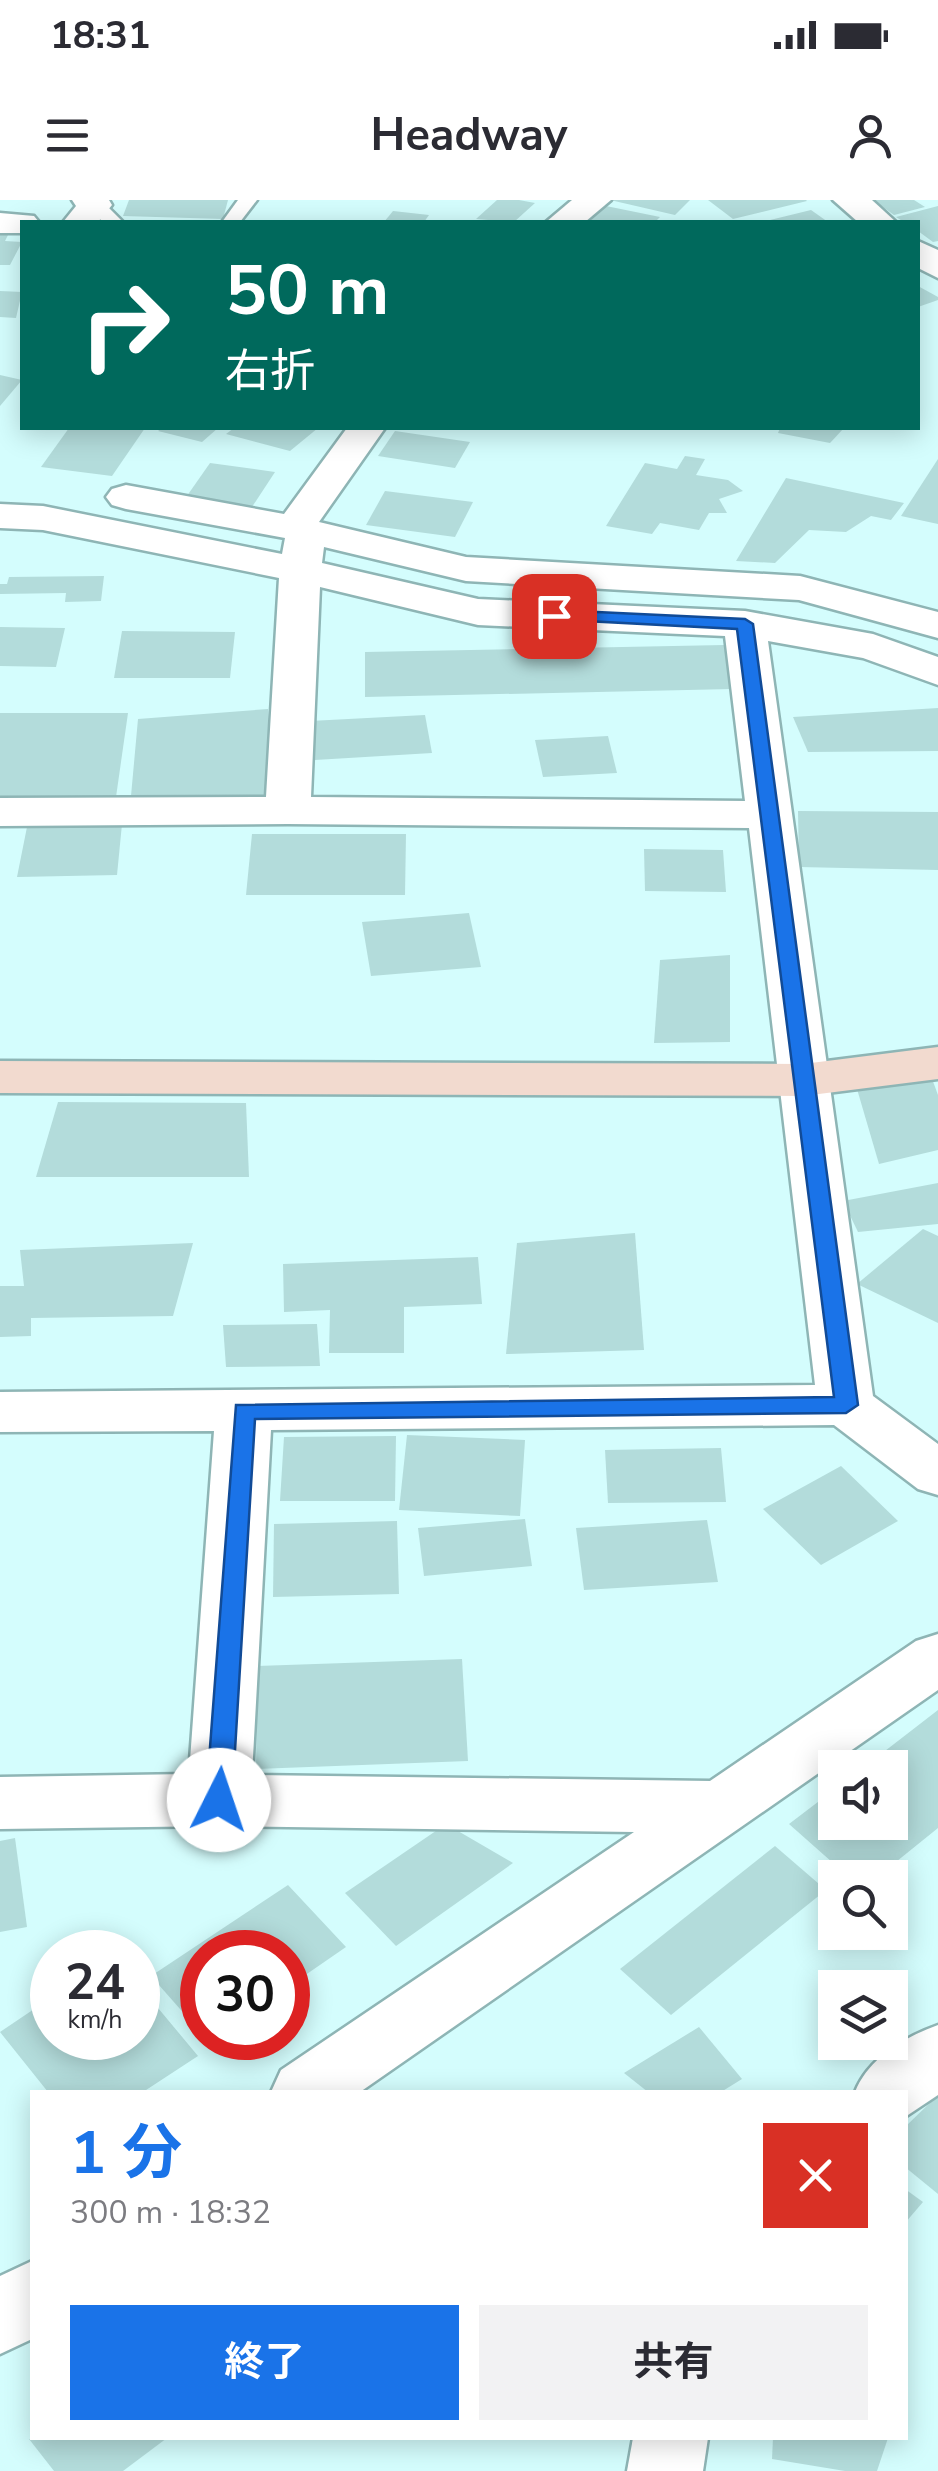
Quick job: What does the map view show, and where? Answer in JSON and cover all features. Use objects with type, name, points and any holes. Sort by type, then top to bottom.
[{"type":"street","points":[[566,220],[594,200]]},
{"type":"street","points":[[850,200],[876,220]]},
{"type":"street","points":[[288,810],[300,543],[365,430]]},
{"type":"street","points":[[0,479],[38,481],[300,543],[478,612],[745,624],[873,647],[938,672]]},
{"type":"street","points":[[0,516],[300,543],[466,569],[800,588],[938,625]]},
{"type":"street","points":[[745,624],[846,1405]]},
{"type":"street","points":[[0,812],[288,810],[769,815]]},
{"type":"street","points":[[0,1078],[802,1080],[938,1063]]},
{"type":"street","points":[[0,1412],[846,1405],[938,1474]]},
{"type":"street","points":[[219,1800],[244,1410]]},
{"type":"street","points":[[309,2090],[938,1658]]},
{"type":"street","points":[[0,1803],[219,1800],[720,1807]]},
{"type":"street","points":[[892,2090],[938,2055]]},
{"type":"street","points":[[0,2320],[30,2298]]},
{"type":"street","points":[[665,2471],[671,2440]]},
{"type":"lane","points":[[233,220],[248,200]]},
{"type":"building","points":[[129,200],[228,200],[223,219],[123,216]]},
{"type":"building","points":[[497,200],[535,203],[516,220],[476,219]]},
{"type":"building","points":[[610,200],[690,200],[675,215]]},
{"type":"building","points":[[708,200],[806,200],[807,201],[733,219]]},
{"type":"building","points":[[873,200],[914,200],[925,207],[894,215]]},
{"type":"building","points":[[606,206],[660,217],[657,220],[591,220]]},
{"type":"building","points":[[938,206],[938,241],[933,242],[920,232],[920,220],[896,217]]},
{"type":"building","points":[[811,210],[825,220],[770,220]]},
{"type":"building","points":[[393,211],[429,215],[425,220],[386,220]]},
{"type":"building","points":[[0,233],[9,233],[5,241],[20,242],[20,246],[10,265],[0,265]]},
{"type":"building","points":[[920,287],[938,297],[920,306]]},
{"type":"building","points":[[0,291],[20,292],[16,318],[0,317]]},
{"type":"building","points":[[0,375],[20,380],[20,382],[0,406]]},
{"type":"building","points":[[68,430],[144,430],[112,476],[41,467]]},
{"type":"building","points":[[159,430],[216,430],[202,442]]},
{"type":"building","points":[[231,430],[316,430],[290,451],[226,434]]},
{"type":"building","points":[[779,430],[842,430],[830,443],[778,433]]},
{"type":"building","points":[[395,431],[470,442],[455,468],[378,456]]},
{"type":"building","points":[[685,456],[705,459],[696,475],[728,480],[743,491],[719,499],[727,513],[709,513],[699,530],[660,523],[652,534],[606,526],[645,463],[677,469]]},
{"type":"building","points":[[938,459],[938,524],[901,516]]},
{"type":"building","points":[[210,463],[275,472],[248,513],[182,503]]},
{"type":"building","points":[[786,478],[904,503],[891,520],[871,516],[846,532],[809,530],[775,563],[736,561]]},
{"type":"building","points":[[385,491],[473,502],[455,537],[366,525]]},
{"type":"building","points":[[104,576],[101,601],[65,602],[66,593],[0,594],[0,584],[7,584],[9,577]]},
{"type":"building","points":[[0,627],[65,628],[56,667],[0,666]]},
{"type":"building","points":[[122,631],[235,632],[230,678],[114,678]]},
{"type":"building","points":[[724,645],[732,689],[365,697],[365,652]]},
{"type":"building","points":[[938,708],[938,751],[808,752],[793,717]]},
{"type":"building","points":[[268,709],[273,795],[131,796],[138,719]]},
{"type":"building","points":[[0,713],[128,713],[116,797],[0,797]]},
{"type":"building","points":[[425,715],[432,753],[315,760],[310,721]]},
{"type":"building","points":[[608,736],[617,773],[543,777],[535,740]]},
{"type":"building","points":[[798,811],[938,812],[938,870],[799,867]]},
{"type":"building","points":[[122,824],[117,875],[17,877],[27,827]]},
{"type":"building","points":[[252,834],[406,834],[405,895],[246,895]]},
{"type":"building","points":[[644,849],[723,850],[726,892],[645,891]]},
{"type":"building","points":[[469,913],[481,967],[371,976],[362,922]]},
{"type":"building","points":[[730,955],[730,1042],[654,1043],[660,960]]},
{"type":"building","points":[[931,1076],[938,1095],[938,1150],[879,1164],[857,1089]]},
{"type":"building","points":[[58,1102],[246,1103],[249,1177],[36,1177]]},
{"type":"building","points":[[938,1183],[938,1224],[858,1232],[843,1201]]},
{"type":"building","points":[[923,1229],[938,1236],[938,1323],[857,1284]]},
{"type":"building","points":[[635,1233],[644,1350],[506,1354],[517,1243]]},
{"type":"building","points":[[193,1243],[173,1316],[31,1318],[31,1336],[0,1337],[0,1286],[24,1286],[20,1250]]},
{"type":"building","points":[[478,1257],[482,1304],[404,1307],[404,1353],[329,1353],[330,1310],[284,1312],[283,1264]]},
{"type":"building","points":[[317,1324],[320,1366],[226,1367],[223,1325]]},
{"type":"building","points":[[407,1435],[525,1440],[520,1516],[399,1510]]},
{"type":"building","points":[[396,1436],[395,1501],[280,1501],[284,1437]]},
{"type":"building","points":[[721,1448],[726,1502],[608,1503],[605,1450]]},
{"type":"building","points":[[841,1466],[898,1521],[821,1565],[763,1509]]},
{"type":"building","points":[[525,1519],[532,1566],[424,1576],[418,1528]]},
{"type":"building","points":[[707,1520],[718,1582],[584,1590],[576,1528]]},
{"type":"building","points":[[397,1521],[399,1594],[273,1597],[274,1524]]},
{"type":"building","points":[[462,1659],[468,1761],[256,1769],[257,1666]]},
{"type":"building","points":[[938,1710],[938,1828],[898,1860],[830,1860],[789,1824],[818,1802],[818,1840],[908,1840],[908,1750],[886,1750]]},
{"type":"building","points":[[446,1824],[513,1863],[396,1946],[345,1893]]},
{"type":"building","points":[[15,1838],[27,1927],[0,1932],[0,1841]]},
{"type":"building","points":[[775,1846],[818,1883],[818,1896],[671,2015],[620,1969]]},
{"type":"building","points":[[288,1885],[346,1947],[310,1972],[310,1930],[220,1930]]},
{"type":"building","points":[[180,1957],[180,2009],[160,1986],[160,1970]]},
{"type":"building","points":[[160,2010],[180,2034],[180,2060],[192,2060],[146,2090],[46,2090],[0,2032],[30,2012],[30,2060],[160,2060]]},
{"type":"building","points":[[699,2027],[742,2079],[724,2090],[645,2090],[624,2073]]},
{"type":"building","points":[[938,2095],[938,2194],[908,2169],[908,2124]]},
{"type":"building","points":[[908,2191],[923,2202],[908,2220]]},
{"type":"building","points":[[29,2439],[164,2440],[123,2471],[54,2471]]},
{"type":"building","points":[[773,2440],[887,2440],[877,2471],[845,2471],[772,2459]]},
{"type":"route","points":[[219,1800],[244,1410],[846,1405],[745,624],[554,616]]}]
